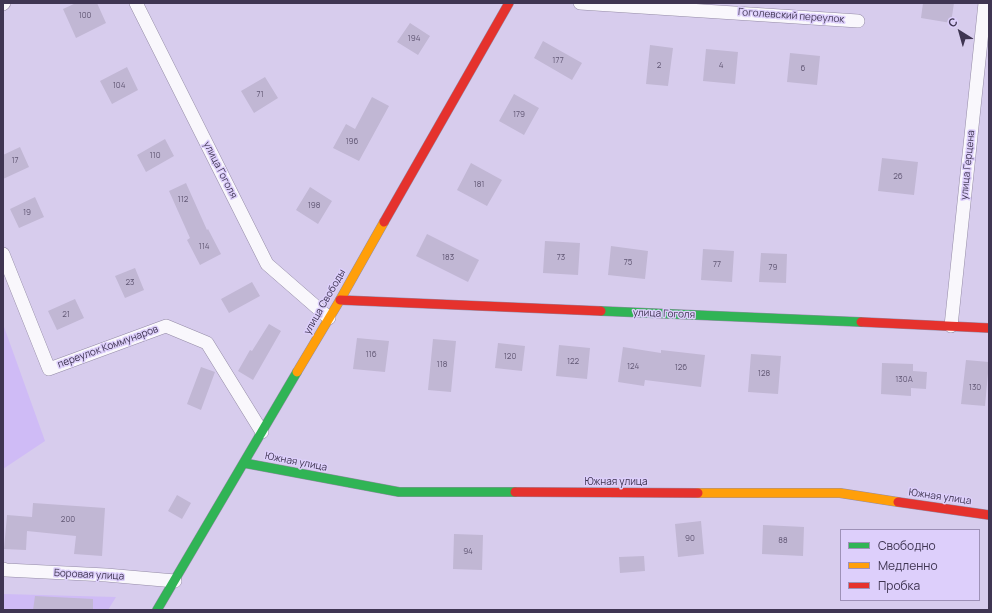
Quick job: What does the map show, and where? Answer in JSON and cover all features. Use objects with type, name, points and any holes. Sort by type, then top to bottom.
[{"type":"street","name":"улица Гоголя","points":[[136,3],[267,264],[329,318]]},
{"type":"street","name":"улица Свободы","points":[[158,610],[284,393],[340,300],[508,3]]},
{"type":"street","name":"Гоголевский переулок","points":[[580,3],[858,21]]},
{"type":"street","name":"улица Герцена","points":[[951,326],[985,3]]},
{"type":"street","name":"переулок Коммунаров","points":[[3,254],[49,369],[166,326],[207,343],[262,432]]},
{"type":"street","name":"улица Гоголя","points":[[340,300],[989,328]]},
{"type":"street","name":"Южная улица","points":[[244,463],[399,492],[840,493],[989,515]]},
{"type":"street","name":"Боровая улица","points":[[3,569],[175,581]]},
{"type":"shaded area","points":[[3,324],[45,441],[3,469]]},
{"type":"shaded area","points":[[3,594],[116,597],[108,610],[3,610]]},
{"type":"building","points":[[76,3],[97,3],[106,23],[76,38],[63,9]]},
{"type":"building","points":[[923,3],[954,3],[951,23],[921,18]]},
{"type":"building","points":[[410,23],[430,36],[418,55],[397,42]]},
{"type":"building","points":[[543,41],[582,63],[572,80],[534,58]]},
{"type":"building","points":[[650,45],[673,48],[668,86],[646,84]]},
{"type":"building","points":[[706,49],[738,52],[735,84],[703,81]]},
{"type":"building","points":[[790,53],[820,56],[817,85],[787,82]]},
{"type":"building","points":[[127,67],[138,90],[112,104],[100,81]]},
{"type":"building","points":[[265,77],[278,98],[254,113],[241,91]]},
{"type":"building","points":[[514,94],[539,108],[524,135],[499,121]]},
{"type":"building","points":[[372,97],[389,106],[359,161],[333,148],[346,124],[355,129]]},
{"type":"building","points":[[165,139],[174,156],[146,172],[137,155]]},
{"type":"building","points":[[20,147],[29,167],[3,179],[3,155]]},
{"type":"building","points":[[882,158],[918,162],[914,195],[878,191]]},
{"type":"building","points":[[471,163],[502,180],[487,206],[457,190]]},
{"type":"building","points":[[186,183],[207,230],[208,229],[221,254],[200,265],[187,240],[190,238],[169,191]]},
{"type":"building","points":[[310,187],[332,201],[318,224],[296,210]]},
{"type":"building","points":[[35,197],[44,217],[19,228],[10,209]]},
{"type":"building","points":[[427,234],[479,260],[468,282],[416,256]]},
{"type":"building","points":[[545,241],[580,243],[578,275],[543,273]]},
{"type":"building","points":[[611,246],[648,251],[645,279],[608,275]]},
{"type":"building","points":[[703,249],[734,251],[732,282],[701,280]]},
{"type":"building","points":[[761,253],[787,254],[786,283],[759,282]]},
{"type":"building","points":[[135,268],[144,290],[125,298],[115,276]]},
{"type":"building","points":[[252,282],[260,296],[229,313],[221,299]]},
{"type":"building","points":[[75,299],[84,318],[57,330],[48,311]]},
{"type":"building","points":[[269,324],[281,331],[253,380],[238,371],[250,350],[252,351]]},
{"type":"building","points":[[357,338],[389,341],[385,372],[353,369]]},
{"type":"building","points":[[433,339],[456,341],[451,392],[428,390]]},
{"type":"building","points":[[498,343],[525,346],[522,371],[495,368]]},
{"type":"building","points":[[559,345],[590,348],[587,379],[556,376]]},
{"type":"building","points":[[623,347],[661,353],[661,350],[705,355],[701,387],[645,380],[644,386],[618,382]]},
{"type":"building","points":[[751,354],[781,356],[778,394],[748,392]]},
{"type":"building","points":[[966,360],[989,362],[985,406],[961,404]]},
{"type":"building","points":[[882,363],[913,364],[913,371],[927,372],[926,389],[911,388],[911,396],[881,394]]},
{"type":"building","points":[[201,367],[215,372],[201,410],[187,404]]},
{"type":"building","points":[[177,495],[191,503],[182,519],[168,511]]},
{"type":"building","points":[[33,503],[105,508],[102,556],[74,554],[76,536],[27,531],[26,550],[4,549],[7,515],[32,517]]},
{"type":"building","points":[[701,521],[704,554],[678,557],[675,524]]},
{"type":"building","points":[[763,525],[804,527],[803,556],[762,554]]},
{"type":"building","points":[[454,534],[483,535],[482,570],[453,569]]},
{"type":"building","points":[[644,556],[645,571],[620,573],[619,557]]},
{"type":"building","points":[[35,596],[93,599],[93,610],[33,610]]},
{"type":"traffic: fast","points":[[601,311],[861,322]]},
{"type":"traffic: fast","points":[[157,610],[297,372]]},
{"type":"traffic: fast","points":[[244,463],[399,492],[515,492]]},
{"type":"traffic: slow","points":[[297,372],[384,222]]},
{"type":"traffic: slow","points":[[698,493],[840,493],[898,502]]},
{"type":"traffic: jam","points":[[384,222],[509,3]]},
{"type":"traffic: jam","points":[[340,300],[601,311]]},
{"type":"traffic: jam","points":[[861,322],[989,328]]},
{"type":"traffic: jam","points":[[515,492],[698,493]]},
{"type":"traffic: jam","points":[[898,502],[989,515]]}]
